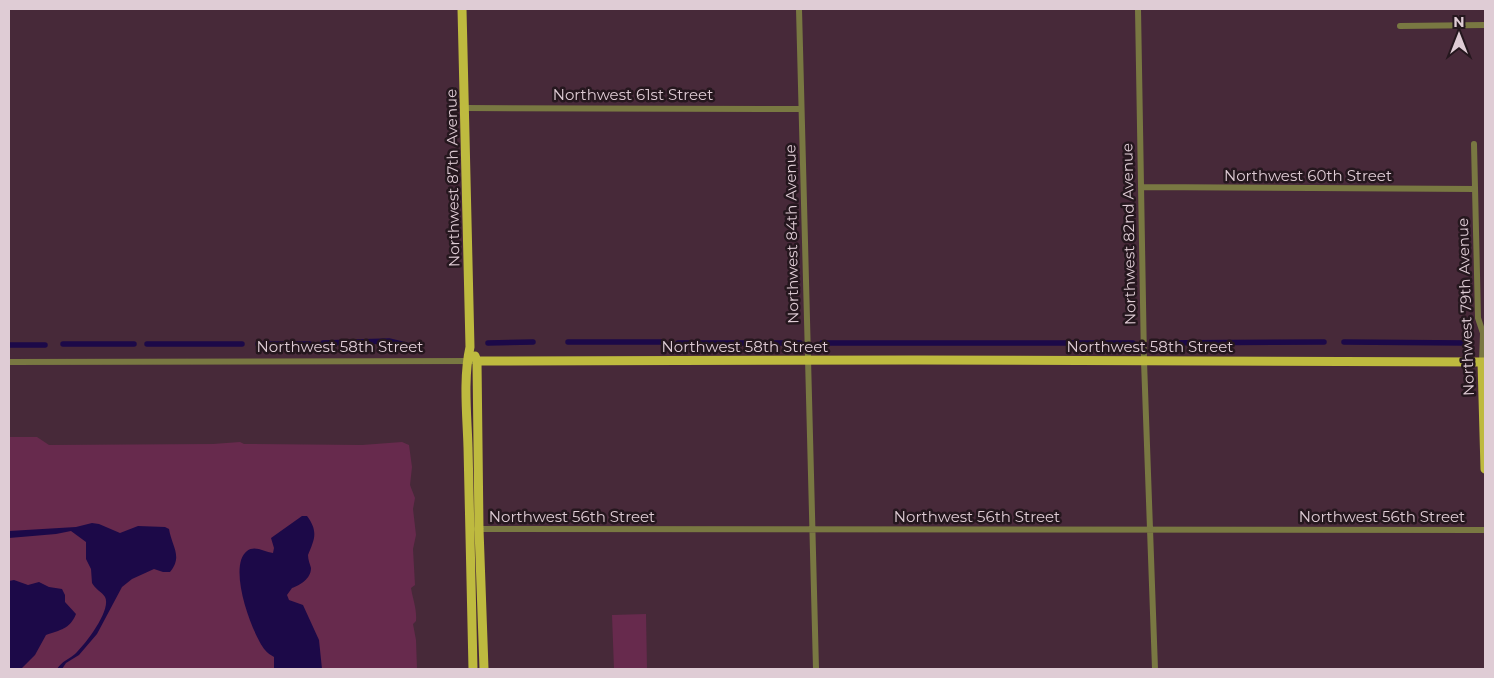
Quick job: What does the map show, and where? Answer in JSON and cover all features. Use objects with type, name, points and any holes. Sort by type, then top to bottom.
[{"type":"main road","name":"Northwest 87th Avenue","points":[[462,9],[470,347],[467,361],[473,669]]},
{"type":"main road","name":"Northwest 87th Avenue","points":[[470,347],[477,361],[479,529],[484,669]]},
{"type":"main road","name":"Northwest 58th Street","points":[[477,361],[1484,362]]},
{"type":"main road","name":"Northwest 79th Avenue","points":[[1484,362],[1485,469]]},
{"type":"street","name":"Northwest 84th Avenue","points":[[799,9],[816,669]]},
{"type":"street","name":"Northwest 82nd Avenue","points":[[1138,9],[1144,361],[1155,669]]},
{"type":"street","points":[[1400,26],[1485,25]]},
{"type":"street","name":"Northwest 61st Street","points":[[465,108],[801,109]]},
{"type":"street","name":"Northwest 79th Avenue","points":[[1474,144],[1478,318],[1484,331],[1484,362]]},
{"type":"street","name":"Northwest 60th Street","points":[[1141,187],[1475,189]]},
{"type":"street","name":"Northwest 58th Street","points":[[9,362],[477,361]]},
{"type":"street","name":"Northwest 56th Street","points":[[469,530],[1485,530]]},
{"type":"shaded area","points":[[9,437],[37,437],[49,445],[213,444],[240,442],[244,444],[362,445],[402,442],[409,445],[412,467],[410,485],[415,498],[413,509],[416,535],[413,549],[415,585],[411,588],[416,612],[416,621],[413,624],[416,640],[417,669],[9,669]]},
{"type":"shaded area","points":[[302,516],[307,516],[314,531],[308,555],[311,572],[304,581],[292,588],[287,595],[289,600],[303,605],[319,640],[322,669],[274,669],[274,657],[266,651],[260,642],[248,616],[240,585],[241,559],[250,549],[260,549],[273,553],[274,548],[271,538]]},
{"type":"shaded area","points":[[92,523],[120,533],[138,526],[165,527],[169,529],[176,551],[176,561],[170,572],[154,569],[132,579],[122,587],[97,634],[79,655],[66,663],[62,669],[57,669],[84,644],[105,610],[105,597],[92,583],[91,569],[86,559],[86,542],[71,531],[9,538],[9,531],[76,527]]},
{"type":"shaded area","points":[[14,580],[28,585],[39,582],[49,587],[62,589],[65,595],[65,602],[76,614],[68,626],[46,635],[35,655],[21,669],[9,669],[9,581]]},
{"type":"shaded area","points":[[646,614],[647,669],[614,669],[612,615]]},
{"type":"waterway","points":[[323,343],[389,341],[410,346]]},
{"type":"waterway","points":[[488,343],[533,342]]},
{"type":"waterway","points":[[568,342],[663,342]]},
{"type":"waterway","points":[[1152,343],[1324,342]]},
{"type":"waterway","points":[[1344,342],[1466,343]]},
{"type":"waterway","points":[[678,343],[800,343]]},
{"type":"waterway","points":[[822,343],[1133,343]]},
{"type":"waterway","points":[[63,344],[134,344]]},
{"type":"waterway","points":[[147,344],[242,344]]},
{"type":"waterway","points":[[258,344],[310,344]]},
{"type":"waterway","points":[[9,345],[45,345]]}]
